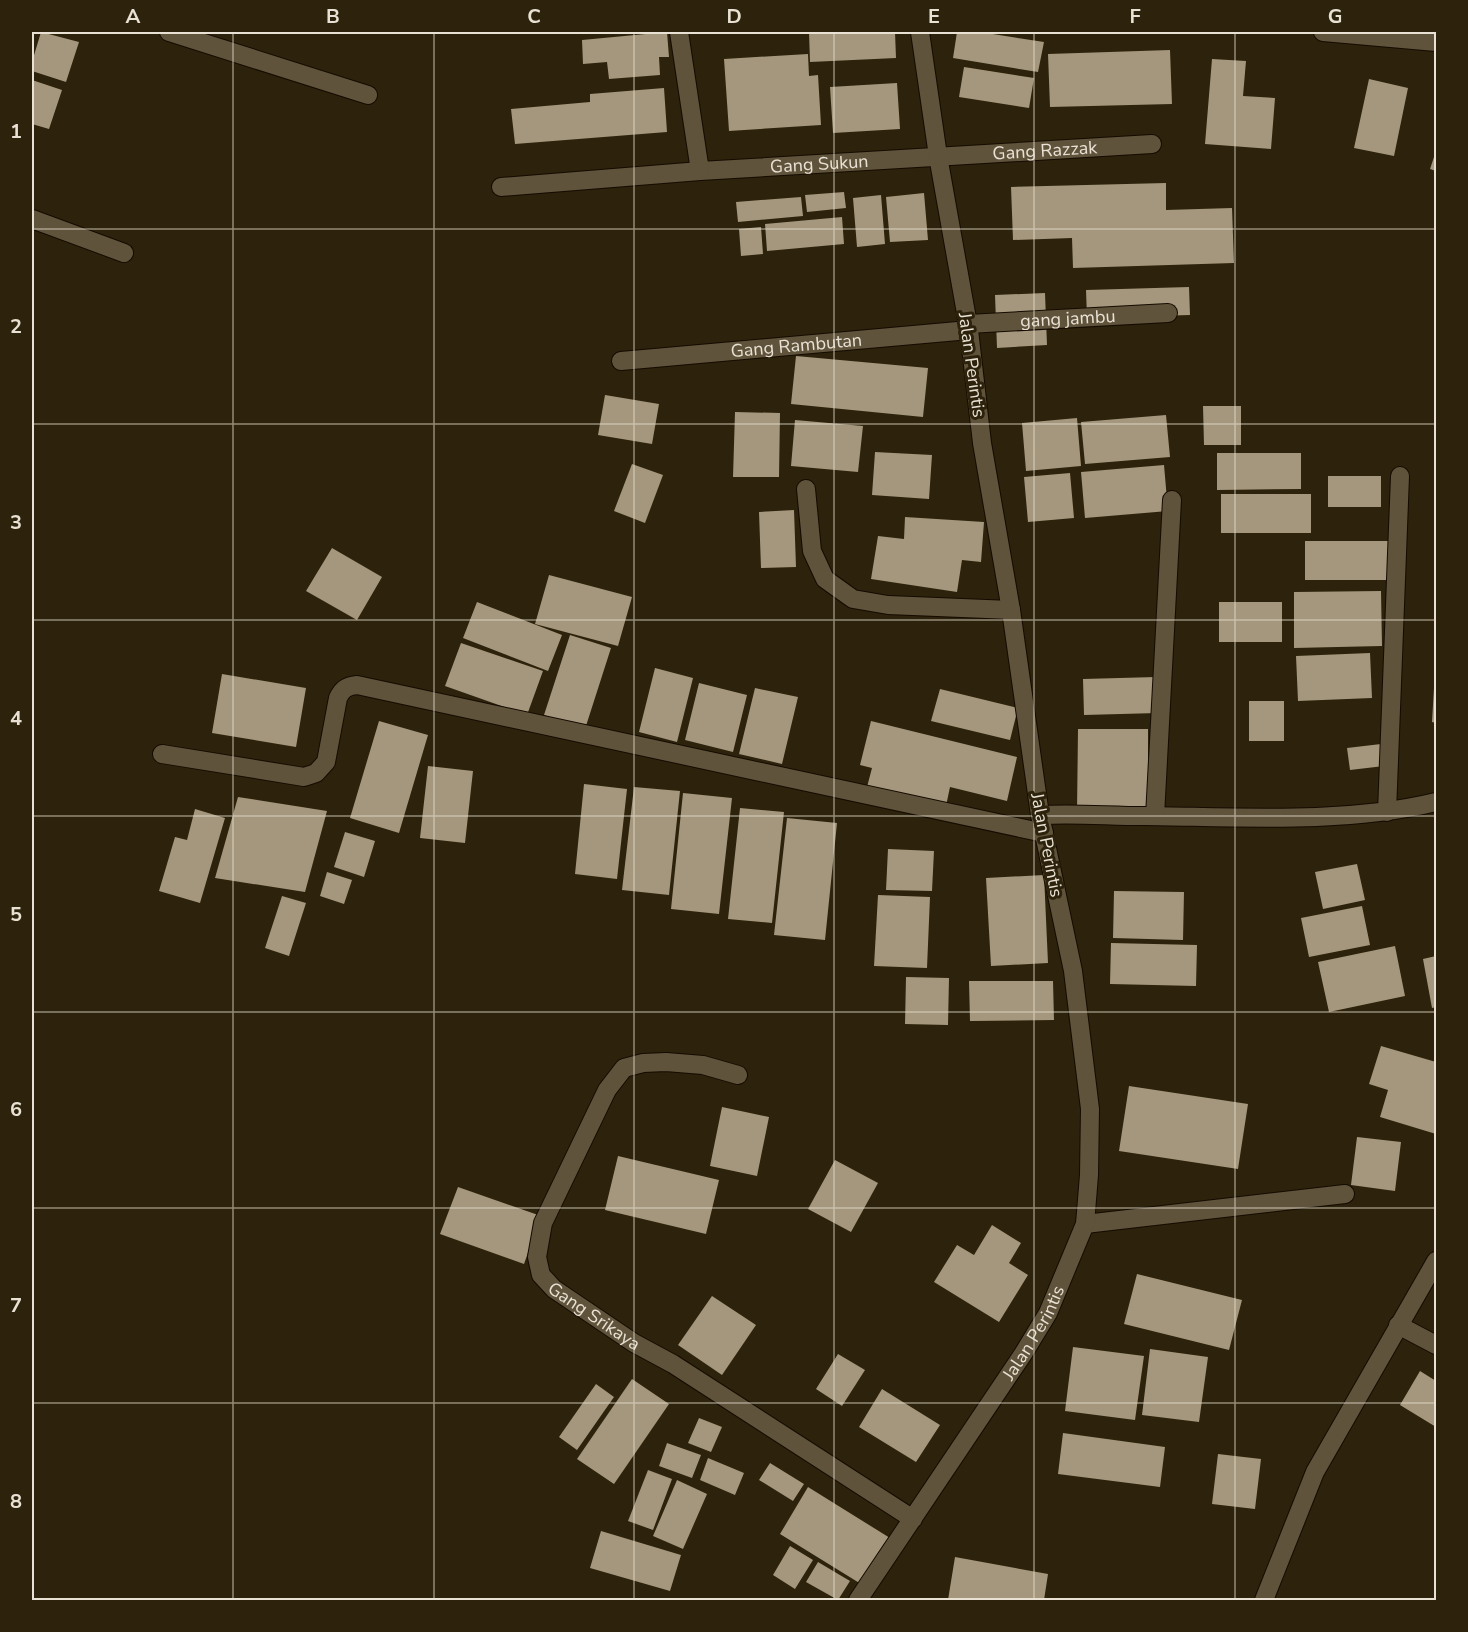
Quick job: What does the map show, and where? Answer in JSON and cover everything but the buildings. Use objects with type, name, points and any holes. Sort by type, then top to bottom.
[{"type":"street","points":[[169,32],[368,95]]},
{"type":"street","points":[[679,32],[700,171]]},
{"type":"street","name":"Jalan Perintis","points":[[858,1600],[1023,1354],[1048,1312],[1084,1224],[1089,1175],[1090,1109],[1073,971],[1040,815],[1011,610],[982,443],[968,327],[938,156],[920,32]]},
{"type":"street","points":[[1323,32],[1437,42]]},
{"type":"street","name":"Gang Razzak","points":[[938,156],[1152,144]]},
{"type":"street","name":"Gang Sukun","points":[[501,187],[700,171],[938,156]]},
{"type":"street","points":[[32,219],[124,253]]},
{"type":"street","name":"gang jambu","points":[[968,327],[1168,313]]},
{"type":"street","name":"Gang Rambutan","points":[[621,361],[968,327]]},
{"type":"street","points":[[1387,812],[1400,476]]},
{"type":"street","points":[[806,489],[812,551],[825,579],[853,599],[888,605],[1011,610]]},
{"type":"street","points":[[1155,816],[1172,500]]},
{"type":"street","points":[[162,754],[304,777],[316,773],[326,762],[341,690],[357,685],[1044,833]]},
{"type":"street","points":[[1040,815],[1073,813],[1274,818],[1387,812],[1437,802]]},
{"type":"street","name":"Gang Srikaya","points":[[738,1075],[703,1065],[666,1062],[644,1063],[624,1068],[607,1090],[543,1223],[537,1257],[541,1275],[554,1289],[634,1343],[673,1364],[913,1519]]},
{"type":"street","points":[[1084,1224],[1345,1194]]},
{"type":"street","points":[[1264,1600],[1315,1472],[1437,1261]]},
{"type":"street","points":[[1398,1325],[1437,1346]]}]
